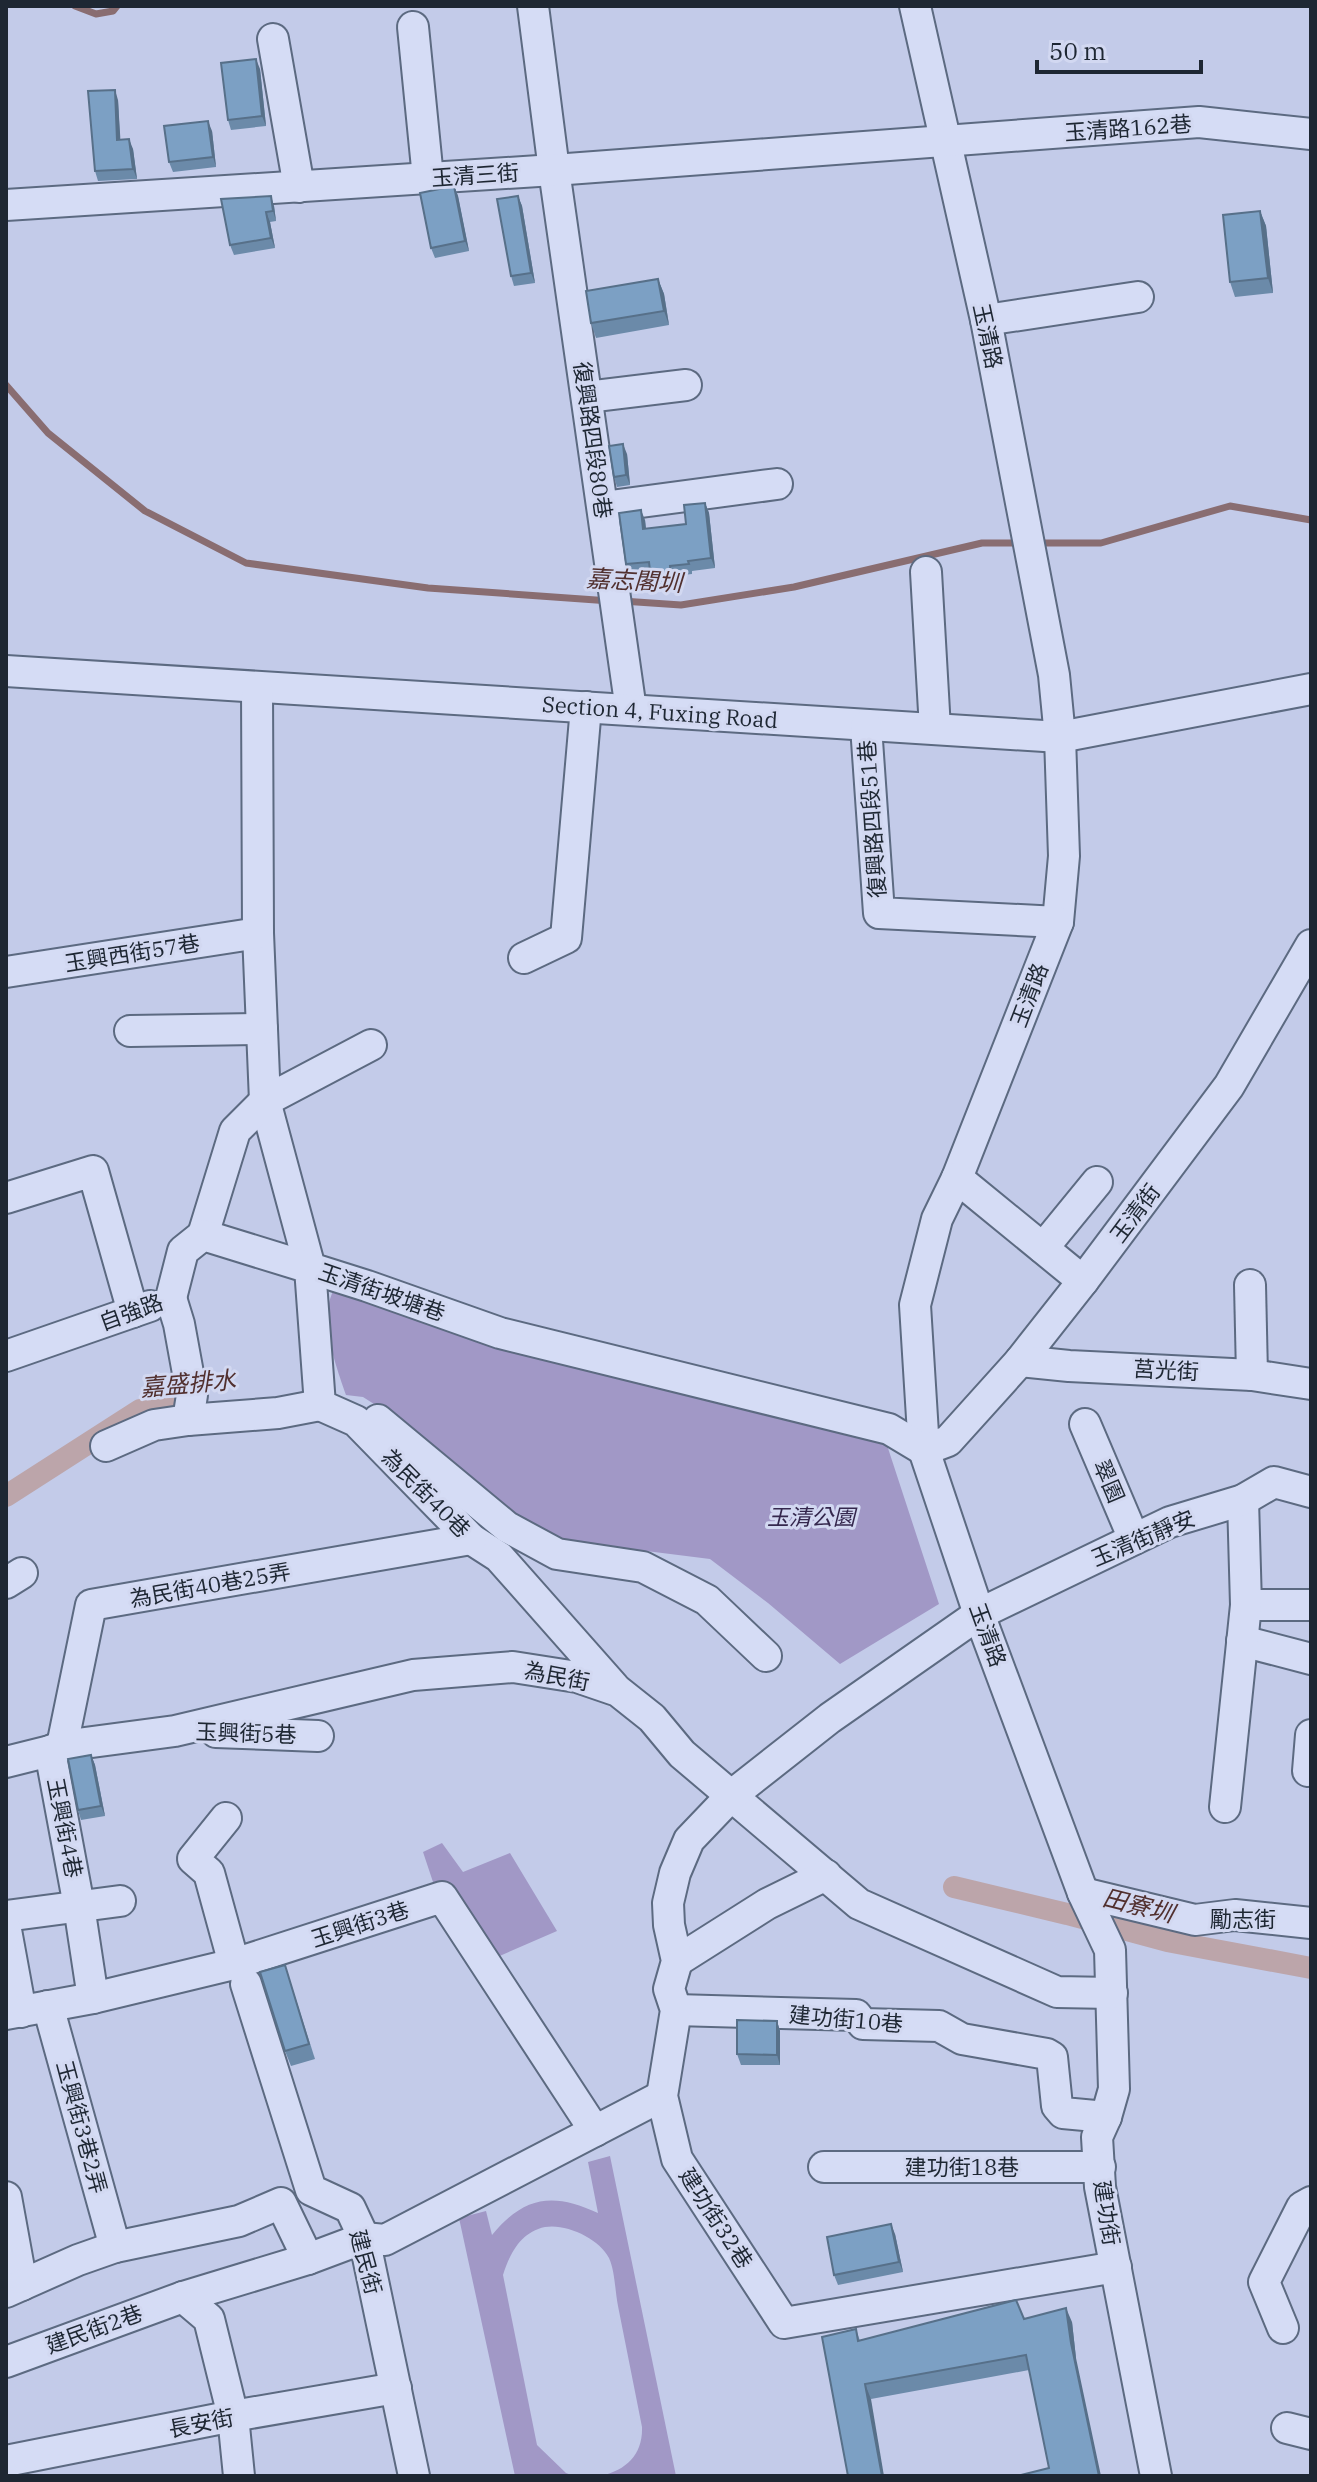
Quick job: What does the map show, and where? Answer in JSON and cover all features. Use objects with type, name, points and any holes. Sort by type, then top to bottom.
[{"type":"street","name":"復興路四段80巷","points":[[533,6],[631,710]]},
{"type":"street","name":"玉清路","points":[[915,6],[986,320],[1054,675],[1060,737],[1064,856],[1058,922],[957,1178],[937,1219],[915,1305],[924,1450],[979,1614],[1083,1893],[1110,1950]]},
{"type":"street","points":[[413,27],[428,178]]},
{"type":"street","points":[[273,39],[299,187]]},
{"type":"street","name":"玉清路162巷","points":[[944,142],[1199,122],[1311,134]]},
{"type":"street","name":"玉清三街","points":[[6,205],[944,142]]},
{"type":"street","points":[[986,320],[1138,297]]},
{"type":"street","points":[[587,397],[686,385]]},
{"type":"street","points":[[603,507],[777,484]]},
{"type":"street","points":[[926,572],[935,729]]},
{"type":"street","name":"Section 4, Fuxing Road","points":[[6,671],[1060,737],[1311,689]]},
{"type":"street","name":"玉清街坡塘巷","points":[[257,687],[258,933],[265,1101],[310,1268],[500,1333],[889,1429],[924,1450]]},
{"type":"street","points":[[524,958],[566,938],[586,707]]},
{"type":"street","name":"復興路四段51巷","points":[[866,726],[879,913],[1058,922]]},
{"type":"street","name":"玉興西街57巷","points":[[6,972],[258,933]]},
{"type":"street","name":"玉清街","points":[[924,1450],[948,1441],[1020,1361],[1083,1281],[1229,1086],[1311,945]]},
{"type":"street","points":[[130,1031],[262,1029]]},
{"type":"street","points":[[106,1446],[190,1407],[278,1413],[320,1405],[310,1268],[203,1235],[235,1131],[265,1101],[371,1045]]},
{"type":"street","points":[[6,1198],[93,1171],[133,1312]]},
{"type":"street","points":[[957,1178],[1083,1281]]},
{"type":"street","points":[[1043,1248],[1097,1182]]},
{"type":"street","name":"自強路","points":[[6,1356],[171,1298],[183,1251],[203,1235]]},
{"type":"street","points":[[1250,1285],[1252,1375]]},
{"type":"street","points":[[171,1298],[179,1324],[190,1407]]},
{"type":"street","name":"莒光街","points":[[1020,1361],[1252,1375],[1311,1384]]},
{"type":"street","name":"為民街40巷","points":[[320,1405],[356,1421],[471,1539],[499,1557],[618,1691]]},
{"type":"street","points":[[356,1421],[377,1420],[507,1527],[557,1554],[643,1567],[707,1600],[766,1656]]},
{"type":"street","name":"翠園","points":[[1085,1424],[1134,1539]]},
{"type":"street","name":"玉清街靜安","points":[[732,1795],[830,1718],[979,1614],[1170,1522],[1243,1500],[1274,1482],[1311,1492]]},
{"type":"street","points":[[1225,1807],[1246,1605],[1243,1500]]},
{"type":"street","name":"為民街40巷25弄","points":[[56,1748],[91,1605],[471,1539]]},
{"type":"street","points":[[1246,1605],[1311,1605]]},
{"type":"street","points":[[1242,1641],[1311,1659]]},
{"type":"street","name":"為民街","points":[[6,1762],[56,1748],[175,1731],[413,1675],[513,1667],[577,1677],[618,1691],[652,1718],[682,1754],[859,1904],[1057,1992],[1112,1993]]},
{"type":"street","name":"玉興街5巷","points":[[175,1731],[318,1736]]},
{"type":"street","points":[[1308,1771],[1311,1735]]},
{"type":"street","name":"玉興街4巷","points":[[56,1748],[93,1998]]},
{"type":"street","name":"建功街32巷","points":[[732,1795],[689,1840],[675,1873],[668,1903],[677,1961],[669,1989],[676,2010],[662,2096],[677,2159],[784,2323],[1116,2267]]},
{"type":"street","name":"建民街","points":[[226,1818],[193,1859],[209,1873],[311,2190],[350,2208],[364,2238],[414,2476]]},
{"type":"street","points":[[677,1961],[767,1904],[826,1875]]},
{"type":"street","name":"勵志街","points":[[1083,1893],[1195,1920],[1235,1915],[1311,1923]]},
{"type":"street","name":"玉興街3巷","points":[[25,2011],[240,1974],[442,1897],[595,2131]]},
{"type":"street","name":"玉興街4巷","points":[[6,1916],[120,1901]]},
{"type":"street","points":[[6,1930],[25,2011]]},
{"type":"street","name":"建功街","points":[[1110,1950],[1114,2089],[1097,2137],[1100,2187],[1156,2476]]},
{"type":"street","name":"建功街10巷","points":[[676,2010],[856,2015],[863,2024],[939,2026],[962,2039],[1047,2054],[1052,2057],[1057,2106],[1063,2113],[1106,2117]]},
{"type":"street","name":"玉興街3巷2弄","points":[[25,2011],[115,2247]]},
{"type":"street","name":"建民街2巷","points":[[6,2362],[183,2297],[308,2259],[364,2238],[385,2240],[662,2096]]},
{"type":"street","name":"建功街18巷","points":[[824,2167],[1100,2167]]},
{"type":"street","points":[[6,2197],[14,2288],[115,2247],[239,2221],[281,2203],[308,2259]]},
{"type":"street","points":[[1283,2328],[1264,2282],[1302,2207],[1311,2202]]},
{"type":"street","points":[[183,2297],[209,2319],[233,2416],[239,2476]]},
{"type":"street","name":"長安街","points":[[6,2461],[233,2416],[396,2388]]},
{"type":"green space","name":"玉清公園","points":[[339,1282],[885,1439],[939,1604],[840,1664],[710,1559],[543,1538],[374,1404],[363,1397],[346,1395],[329,1337],[328,1322],[328,1307]]},
{"type":"green space","points":[[442,1843],[463,1872],[510,1853],[557,1931],[481,1964],[439,1900],[423,1852]]},
{"type":"green space","points":[[610,2156],[676,2476],[601,2476],[626,2465],[636,2453],[642,2437],[614,2275],[609,2258],[598,2245],[582,2234],[553,2226],[537,2230],[523,2239],[513,2251],[503,2275],[537,2445],[566,2473],[574,2476],[515,2476],[459,2218],[486,2211],[492,2235],[516,2212],[540,2202],[567,2202],[598,2213],[588,2162]]},
{"type":"building","points":[[256,59],[262,116],[228,120],[221,63]]},
{"type":"building","points":[[115,90],[117,140],[129,139],[133,169],[95,171],[88,91]]},
{"type":"building","points":[[208,121],[213,157],[169,162],[164,126]]},
{"type":"building","points":[[454,186],[465,241],[431,248],[420,193]]},
{"type":"building","points":[[271,196],[273,211],[266,212],[271,238],[230,245],[221,199]]},
{"type":"building","points":[[518,196],[531,273],[511,276],[497,199]]},
{"type":"building","points":[[1260,211],[1268,278],[1230,282],[1223,215]]},
{"type":"building","points":[[658,279],[664,311],[591,323],[586,291]]},
{"type":"building","points":[[623,444],[626,475],[614,477],[609,446]]},
{"type":"building","points":[[705,503],[711,558],[670,566],[671,576],[651,579],[649,562],[626,564],[619,513],[641,510],[643,529],[686,524],[684,505]]},
{"type":"building","points":[[91,1755],[101,1806],[78,1810],[68,1759]]},
{"type":"building","points":[[285,1965],[309,2044],[285,2051],[260,1972]]},
{"type":"building","points":[[737,2020],[777,2021],[777,2055],[737,2054]]},
{"type":"building","points":[[891,2224],[899,2262],[834,2275],[827,2237]]},
{"type":"building","points":[[1016,2300],[1024,2319],[1066,2308],[1099,2476],[1017,2476],[1049,2468],[1026,2355],[865,2384],[882,2476],[848,2476],[822,2337],[856,2329],[858,2341]]},
{"type":"waterway","points":[[75,6],[96,14],[113,11],[117,6]]},
{"type":"waterway","name":"嘉志閣圳","points":[[6,385],[48,433],[145,511],[246,563],[428,588],[610,601]]},
{"type":"waterway","name":"嘉志閣圳","points":[[1035,543],[1101,543],[1230,506],[1311,520]]},
{"type":"waterway","name":"嘉志閣圳","points":[[622,601],[681,605],[794,587],[982,543],[1023,543]]},
{"type":"waterway","name":"嘉盛排水","points":[[6,1496],[140,1410],[186,1408]]},
{"type":"waterway","name":"田寮圳","points":[[954,1887],[1167,1941],[1311,1968]]}]
